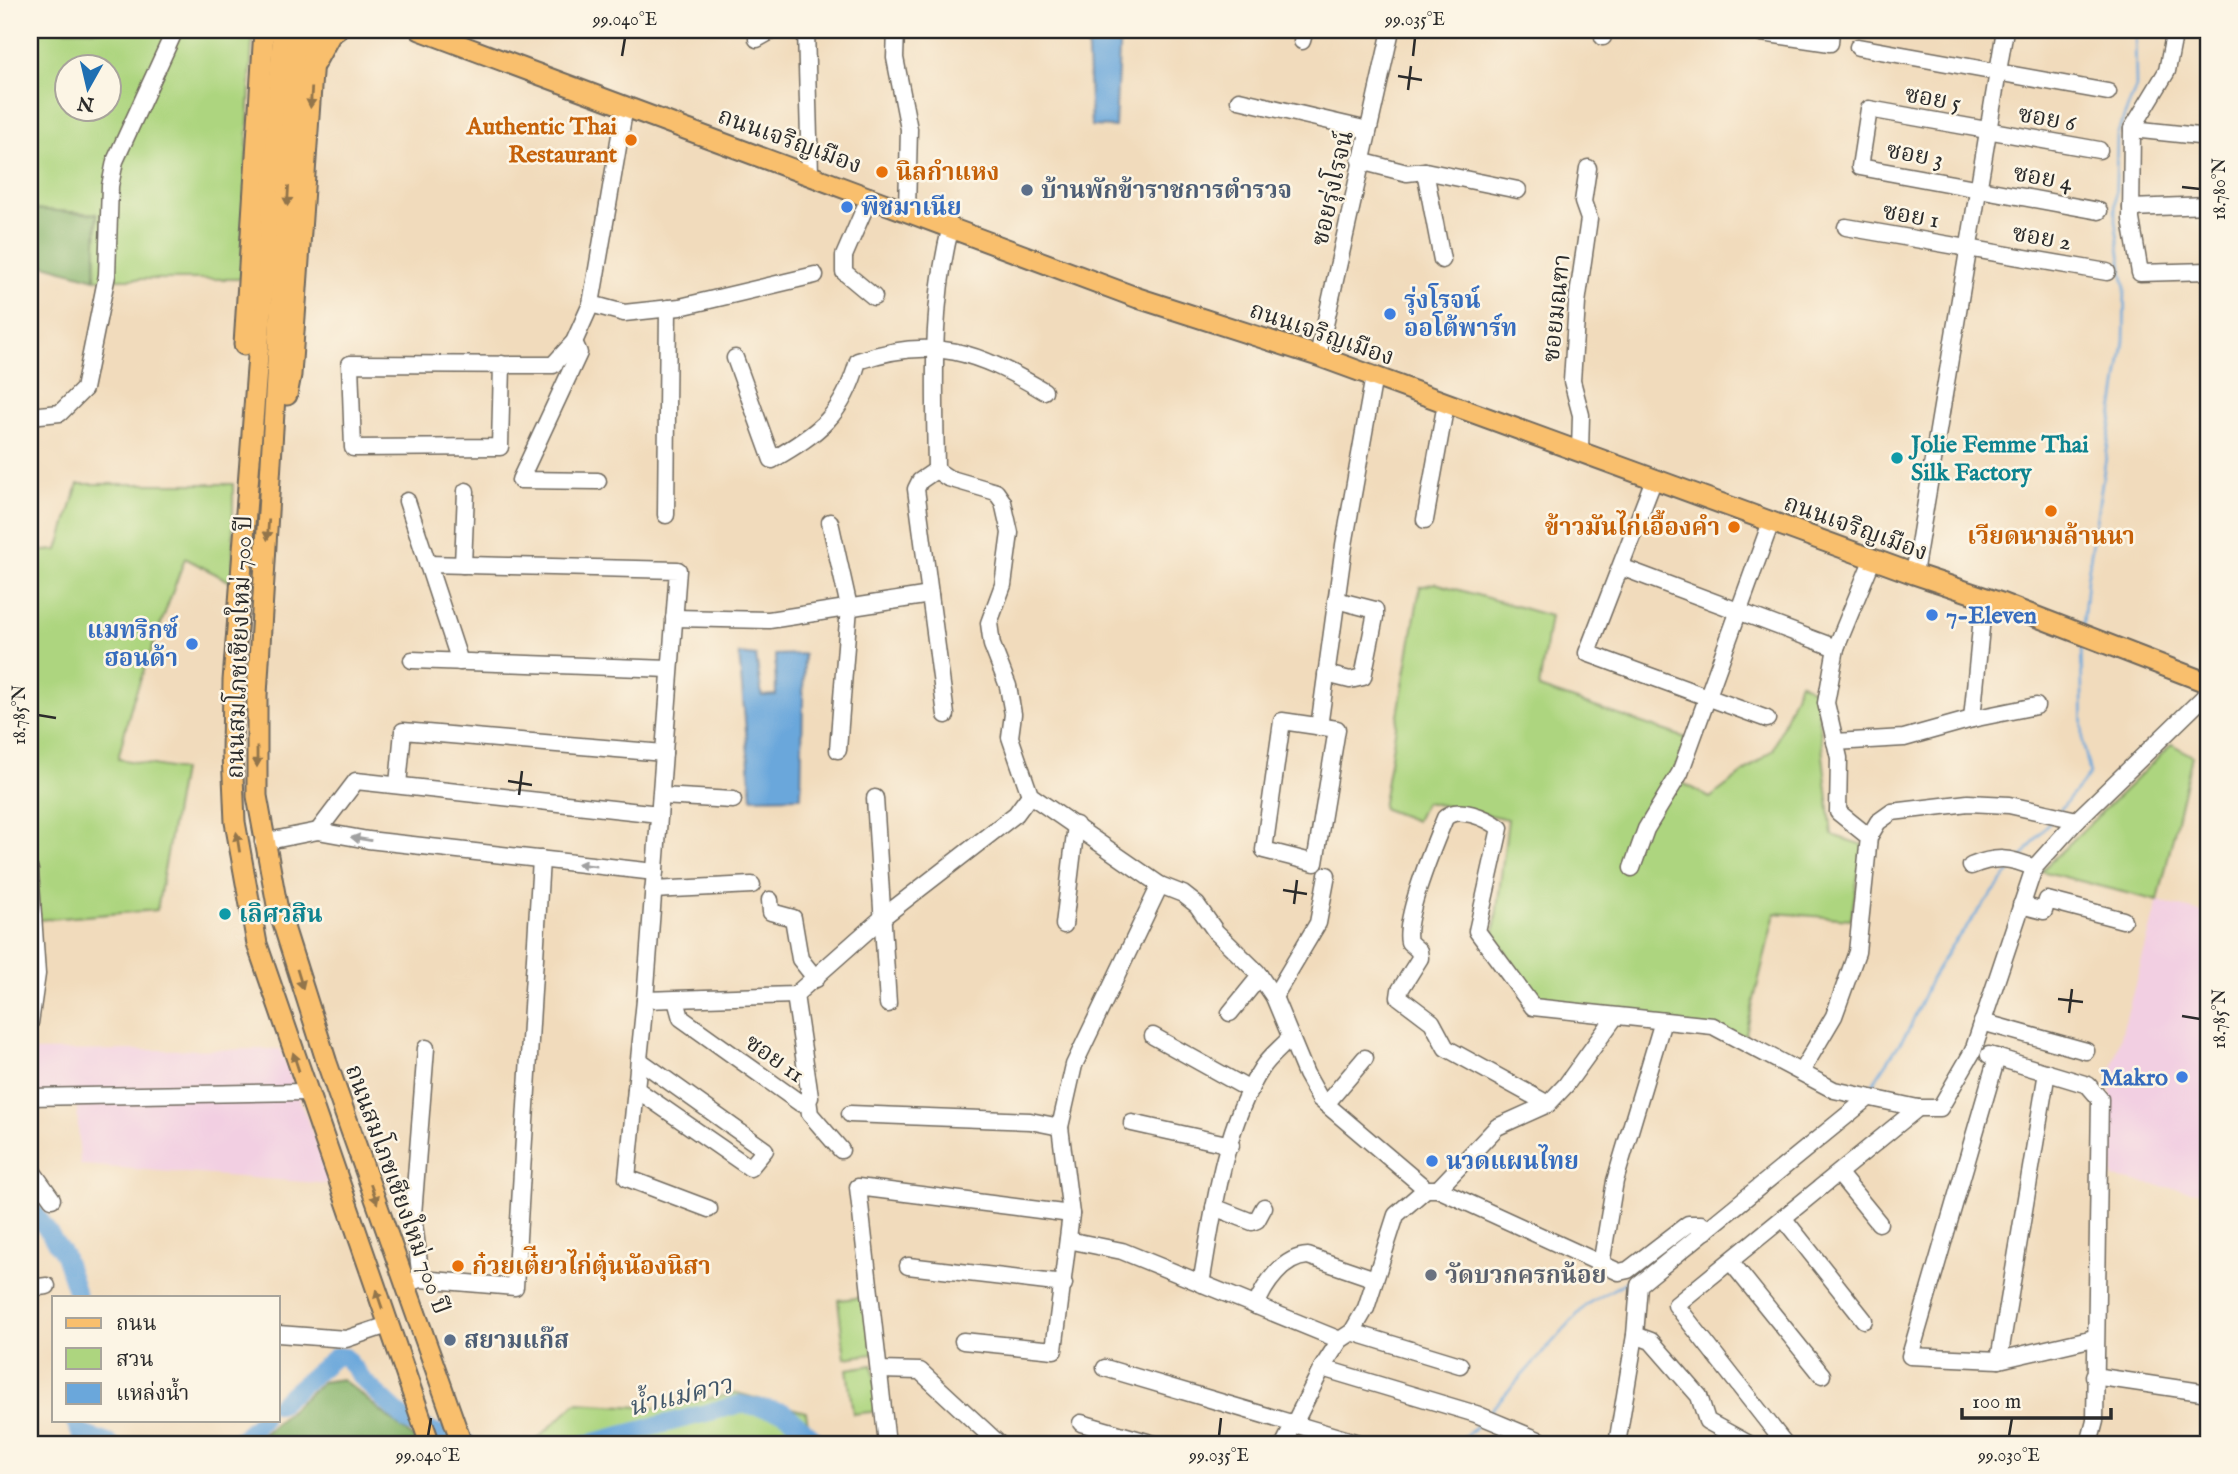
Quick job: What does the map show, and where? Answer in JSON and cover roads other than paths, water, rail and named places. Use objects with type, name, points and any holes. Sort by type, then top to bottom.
[{"type":"main road","points":[[248,461],[240,405],[264,51],[262,30]]},
{"type":"main road","name":"ถนนสมโภชเชียงใหม่ 700 ปี","points":[[283,30],[233,681],[235,821],[257,944],[430,1444]]},
{"type":"main road","points":[[313,67],[331,34],[337,30]]},
{"type":"main road","name":"ถนนเจริญเมือง","points":[[420,30],[907,209],[1138,298],[1374,376],[1983,597],[2208,684]]},
{"type":"main road","points":[[272,461],[291,375],[313,67],[310,31]]},
{"type":"main road","name":"ถนนสมโภชเชียงใหม่ 700 ปี","points":[[310,31],[272,461],[257,695],[257,796],[263,842],[277,905],[327,1063],[413,1281],[462,1444]]},
{"type":"street","points":[[30,416],[60,413],[84,389],[107,275],[110,186],[115,161],[175,30]]},
{"type":"street","points":[[757,39],[773,30],[806,31],[810,174]]},
{"type":"street","points":[[896,30],[895,58],[909,129],[907,209]]},
{"type":"street","name":"ซอยรุ่งโรจน์","points":[[1318,356],[1391,30]]},
{"type":"street","points":[[1746,30],[1830,36]]},
{"type":"street","points":[[1914,574],[2005,30]]},
{"type":"street","points":[[2175,30],[2167,71],[2132,129],[2131,208],[2140,273],[2208,271]]},
{"type":"street","points":[[1858,47],[2108,92]]},
{"type":"street","points":[[1239,100],[1368,130]]},
{"type":"street","points":[[502,364],[500,447],[353,448],[350,365],[502,364],[553,365],[574,342],[591,304],[625,106]]},
{"type":"street","name":"ซอย 5","points":[[1869,109],[1988,131]]},
{"type":"street","name":"ซอย 3","points":[[1869,109],[1860,167],[1978,189]]},
{"type":"street","points":[[2132,129],[2208,137]]},
{"type":"street","name":"ซอย 6","points":[[1988,131],[2099,150]]},
{"type":"street","points":[[1360,161],[1407,173],[1425,171],[1517,190]]},
{"type":"street","name":"ซอยมณฑา","points":[[1580,452],[1581,415],[1572,381],[1577,303],[1589,219],[1583,202],[1588,169]]},
{"type":"street","points":[[1425,171],[1442,260]]},
{"type":"street","name":"ซอย 4","points":[[1978,189],[2099,211]]},
{"type":"street","points":[[870,196],[844,256],[844,272],[874,297]]},
{"type":"street","points":[[2131,208],[2208,205]]},
{"type":"street","points":[[936,470],[934,348],[943,257],[951,226]]},
{"type":"street","name":"ซอย 1","points":[[1846,227],[1969,248]]},
{"type":"street","name":"ซอย 2","points":[[1969,248],[2107,272]]},
{"type":"street","points":[[591,304],[624,313],[668,308],[815,275]]},
{"type":"street","points":[[666,515],[668,308]]},
{"type":"street","points":[[574,342],[579,353],[520,480],[598,481]]},
{"type":"street","points":[[735,358],[772,460],[802,443],[832,417],[849,392],[858,361],[891,349],[934,348],[998,364],[1044,391]]},
{"type":"street","points":[[1319,727],[1336,600],[1374,376]]},
{"type":"street","points":[[1425,520],[1446,402]]},
{"type":"street","points":[[936,470],[920,481],[916,489],[946,715]]},
{"type":"street","points":[[936,470],[948,478],[996,492],[1003,502],[1010,533],[1003,585],[989,623],[992,645],[1009,685],[1013,713],[1010,737],[1030,795],[1160,884],[1183,894],[1197,905],[1216,932],[1260,976],[1274,997],[1306,1074],[1326,1104],[1432,1189],[1619,1272],[1628,1270],[1688,1224],[1701,1223],[1706,1231]]},
{"type":"street","points":[[1654,479],[1587,653],[1767,719]]},
{"type":"street","points":[[463,565],[466,491]]},
{"type":"street","points":[[407,501],[460,662]]},
{"type":"street","points":[[830,522],[849,607],[838,750]]},
{"type":"street","points":[[1632,868],[1646,829],[1680,774],[1771,522]]},
{"type":"street","points":[[1869,837],[1838,813],[1839,758],[1826,703],[1836,648],[1872,558]]},
{"type":"street","points":[[428,564],[678,570],[645,1000],[626,1178],[709,1209]]},
{"type":"street","points":[[1621,567],[1836,648]]},
{"type":"street","points":[[674,618],[769,620],[930,595]]},
{"type":"street","points":[[1972,719],[1983,597]]},
{"type":"street","points":[[1326,674],[1350,680],[1363,677],[1375,617],[1375,610],[1370,607],[1336,600]]},
{"type":"street","points":[[412,660],[670,669]]},
{"type":"street","points":[[1548,1104],[1446,1048],[1432,1022],[1399,997],[1400,990],[1420,958],[1419,951],[1409,942],[1409,926],[1428,859],[1445,818],[1458,811],[1500,828],[1500,839],[1476,931],[1533,1007],[1713,1026],[1834,1090],[1918,1108],[1940,1108],[1973,1051],[2034,868],[2063,817],[2208,693]]},
{"type":"street","points":[[1835,742],[1904,738],[1972,719],[2036,706]]},
{"type":"street","points":[[1282,721],[1319,727],[1338,729],[1315,863],[1264,850],[1282,721]]},
{"type":"street","points":[[398,785],[403,731],[664,753]]},
{"type":"street","points":[[318,831],[356,781],[659,814]]},
{"type":"street","points":[[645,1000],[795,995],[816,979],[883,916],[1016,814],[1030,795]]},
{"type":"street","points":[[661,796],[733,800]]},
{"type":"street","points":[[875,798],[888,1004]]},
{"type":"street","points":[[1801,1072],[1835,1016],[1857,952],[1869,837],[1885,815],[1968,803],[2009,805],[2063,817]]},
{"type":"street","points":[[1064,925],[1076,825]]},
{"type":"street","points":[[263,842],[318,831],[368,840],[655,872]]},
{"type":"street","points":[[1971,866],[1990,859],[2003,858],[2034,868]]},
{"type":"street","points":[[426,1048],[414,1215],[413,1281],[515,1287],[541,859]]},
{"type":"street","points":[[30,870],[37,974],[30,1023]]},
{"type":"street","points":[[1274,997],[1318,923],[1327,875]]},
{"type":"street","points":[[963,1341],[1054,1350],[1071,1214],[1060,1126],[1073,1065],[1160,884]]},
{"type":"street","points":[[653,890],[752,885]]},
{"type":"street","points":[[770,900],[771,912],[793,918],[800,959],[816,979]]},
{"type":"street","points":[[2021,905],[2044,911],[2047,900],[2123,919]]},
{"type":"street","points":[[1230,1013],[1260,976]]},
{"type":"street","name":"ซอย 11","points":[[676,1000],[681,1018],[800,1103],[810,1097],[795,995]]},
{"type":"street","points":[[1284,1444],[1322,1368],[1366,1308],[1396,1215],[1432,1189],[1497,1127],[1548,1104],[1566,1085],[1615,1017]]},
{"type":"street","points":[[1601,1265],[1615,1181],[1663,1021]]},
{"type":"street","points":[[1982,1022],[2086,1051]]},
{"type":"street","points":[[1153,1036],[1250,1090]]},
{"type":"street","points":[[1201,1284],[1214,1208],[1231,1145],[1250,1090],[1263,1066],[1291,1037]]},
{"type":"street","points":[[1973,1051],[2088,1084],[2100,1099],[2094,1338],[2095,1421],[2089,1444]]},
{"type":"street","points":[[1997,1057],[1910,1356],[1998,1360],[2094,1338]]},
{"type":"street","points":[[1326,1104],[1364,1058]]},
{"type":"street","points":[[636,1089],[750,1168],[765,1150],[639,1060]]},
{"type":"street","points":[[1998,1360],[2047,1072]]},
{"type":"street","points":[[30,1097],[306,1092]]},
{"type":"street","points":[[807,1099],[810,1114],[841,1150]]},
{"type":"street","points":[[1617,1444],[1635,1335],[1639,1285],[1867,1099]]},
{"type":"street","points":[[1785,1444],[1676,1305],[1918,1108]]},
{"type":"street","points":[[850,1114],[1030,1121],[1060,1126]]},
{"type":"street","points":[[1132,1123],[1231,1145]]},
{"type":"street","points":[[30,1168],[52,1199]]},
{"type":"street","points":[[1839,1174],[1879,1223]]},
{"type":"street","points":[[887,1444],[859,1187],[1071,1214]]},
{"type":"street","points":[[1214,1208],[1252,1222],[1257,1220],[1265,1207]]},
{"type":"street","points":[[1784,1219],[1864,1320]]},
{"type":"street","points":[[1068,1240],[1122,1251],[1256,1306],[1346,1336],[1460,1365]]},
{"type":"street","points":[[1256,1306],[1264,1285],[1300,1256],[1308,1256],[1375,1279]]},
{"type":"street","points":[[1731,1262],[1822,1375]]},
{"type":"street","points":[[908,1266],[1064,1284]]},
{"type":"street","points":[[30,1288],[47,1286]]},
{"type":"street","points":[[280,1334],[346,1339],[388,1325]]},
{"type":"street","points":[[1635,1335],[1651,1341],[1699,1396],[1707,1421],[1749,1444]]},
{"type":"street","points":[[1105,1368],[1362,1444]]},
{"type":"street","points":[[1322,1368],[1472,1413],[1543,1443]]},
{"type":"street","points":[[879,1370],[920,1371],[999,1444]]},
{"type":"street","points":[[2094,1376],[2208,1394]]},
{"type":"street","points":[[1081,1423],[1154,1444]]},
{"type":"water","points":[[1087,30],[1120,30],[1115,127],[1091,126]]},
{"type":"water","points":[[739,654],[756,656],[762,696],[776,695],[775,655],[804,654],[801,797],[752,798]]},
{"type":"waterway","points":[[2083,626],[2087,579],[2124,341],[2125,288],[2115,220],[2117,135],[2136,87],[2135,30]]},
{"type":"waterway","points":[[2059,811],[2090,774],[2083,742],[2081,644]]},
{"type":"waterway","points":[[2022,857],[2050,821]]},
{"type":"waterway","points":[[1868,1091],[1909,1029],[1931,979],[1952,945],[2014,866]]},
{"type":"waterway","name":"น้ำแม่คาว","points":[[30,1205],[64,1255],[78,1296]]},
{"type":"waterway","points":[[1489,1412],[1587,1304],[1624,1283],[1684,1239]]},
{"type":"waterway","name":"น้ำแม่คาว","points":[[280,1403],[336,1356],[345,1357],[364,1381],[408,1422],[468,1444]]},
{"type":"waterway","name":"น้ำแม่คาว","points":[[586,1444],[741,1404],[784,1412],[814,1438],[815,1444]]},
{"type":"waterway","name":"น้ำแม่คาว","points":[[75,1422],[80,1433],[111,1444]]},
{"type":"waterway","name":"น้ำแม่คาว","points":[[227,1444],[242,1438],[260,1422]]},
{"type":"waterway","points":[[1458,1444],[1480,1422]]},
{"type":"place","name":"Authentic Thai Restaurant","points":[[631,140]]},
{"type":"place","name":"นิลกําแหง","points":[[882,172]]},
{"type":"place","name":"บ้านพักข้าราชการตำรวจ","points":[[1027,190]]},
{"type":"place","name":"พิชมาเนีย","points":[[847,207]]},
{"type":"place","name":"รุ่งโรจน์ ออโต้พาร์ท","points":[[1390,314]]},
{"type":"place","name":"Jolie Femme Thai Silk Factory","points":[[1897,458]]},
{"type":"place","name":"เวียดนามล้านนา","points":[[2051,511]]},
{"type":"place","name":"ข้าวมันไก่เอื้องคํา","points":[[1734,527]]},
{"type":"place","name":"7-Eleven","points":[[1932,615]]},
{"type":"place","name":"แมทริกซ์ ฮอนด้า","points":[[192,644]]},
{"type":"place","name":"เลิศวสิน","points":[[225,914]]},
{"type":"place","name":"Makro","points":[[2182,1077]]},
{"type":"place","name":"นวดแผนไทย","points":[[1432,1161]]},
{"type":"place","name":"ก๋วยเต๋ียวไก่ตุ๋นนัองนิสา","points":[[458,1266]]},
{"type":"place","name":"วัดบวกครกน้อย","points":[[1431,1275]]},
{"type":"place","name":"สยามแก๊ส","points":[[450,1340]]}]
